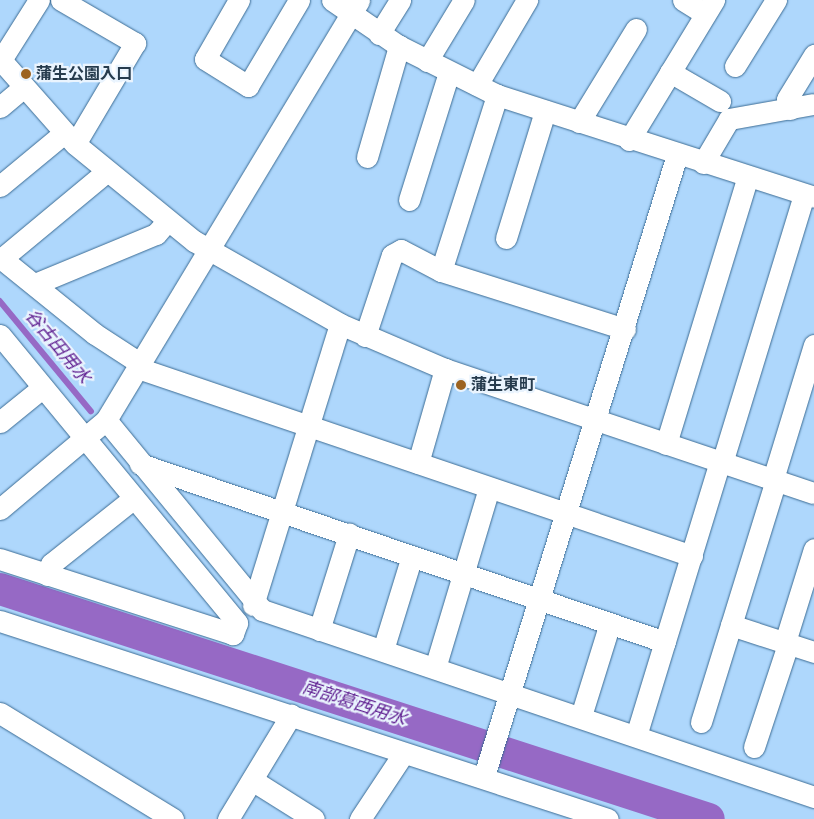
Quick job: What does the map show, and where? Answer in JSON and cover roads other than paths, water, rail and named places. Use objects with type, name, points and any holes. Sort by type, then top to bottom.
[{"type":"street","points":[[39,0],[0,60],[23,88],[70,138],[106,172],[209,252],[340,324],[445,369],[814,493]]},
{"type":"street","points":[[0,186],[70,138],[135,44],[61,0]]},
{"type":"street","points":[[239,0],[204,60],[248,86],[299,0]]},
{"type":"street","points":[[332,0],[354,8],[380,34],[399,46],[497,95],[629,140],[809,195],[721,462],[636,736]]},
{"type":"street","points":[[380,34],[400,0]]},
{"type":"street","points":[[427,61],[464,0]]},
{"type":"street","points":[[477,84],[527,0]]},
{"type":"street","points":[[629,140],[710,7],[683,0]]},
{"type":"street","points":[[735,66],[776,0]]},
{"type":"street","points":[[0,509],[86,439],[106,420],[209,252],[354,8]]},
{"type":"street","points":[[579,122],[636,29]]},
{"type":"street","points":[[367,157],[399,46]]},
{"type":"street","points":[[790,109],[788,99],[814,55]]},
{"type":"street","points":[[409,200],[449,72]]},
{"type":"street","points":[[670,72],[720,101]]},
{"type":"street","points":[[0,108],[23,88]]},
{"type":"street","points":[[441,271],[497,95]]},
{"type":"street","points":[[704,163],[730,119],[812,104]]},
{"type":"street","points":[[506,238],[546,111]]},
{"type":"street","points":[[486,771],[595,418],[625,329],[677,155]]},
{"type":"street","points":[[106,172],[1,259],[35,284],[95,334],[140,366],[308,426],[692,556]]},
{"type":"street","points":[[666,444],[748,176]]},
{"type":"street","points":[[35,284],[156,234],[168,220]]},
{"type":"street","points":[[365,336],[392,255],[401,250],[441,271],[625,329]]},
{"type":"street","points":[[253,605],[340,324]]},
{"type":"street","points":[[0,335],[237,623],[233,634],[0,560]]},
{"type":"street","points":[[701,722],[814,345]]},
{"type":"street","points":[[418,463],[445,369]]},
{"type":"street","points":[[0,422],[43,387]]},
{"type":"street","points":[[106,420],[253,605],[319,630],[582,716],[814,797]]},
{"type":"street","points":[[140,464],[665,642]]},
{"type":"street","points":[[435,668],[489,488]]},
{"type":"street","points":[[47,575],[51,564],[134,498]]},
{"type":"street","points":[[319,630],[349,534]]},
{"type":"street","points":[[754,747],[814,549]]},
{"type":"street","points":[[383,650],[412,556]]},
{"type":"street","points":[[582,716],[610,623]]},
{"type":"street","points":[[731,625],[814,652]]},
{"type":"street","points":[[2,626],[291,715],[403,754],[486,771],[573,814],[608,819]]},
{"type":"street","points":[[0,713],[173,819]]},
{"type":"street","points":[[228,819],[291,715]]},
{"type":"street","points":[[360,819],[403,754]]},
{"type":"street","points":[[252,780],[314,819]]},
{"type":"waterway","name":"谷古田用水","points":[[0,301],[91,411]]},
{"type":"waterway","name":"南部葛西用水","points":[[0,589],[709,819]]},
{"type":"place","name":"蒲生公園入口","points":[[26,74]]},
{"type":"place","name":"蒲生東町","points":[[461,385]]}]
